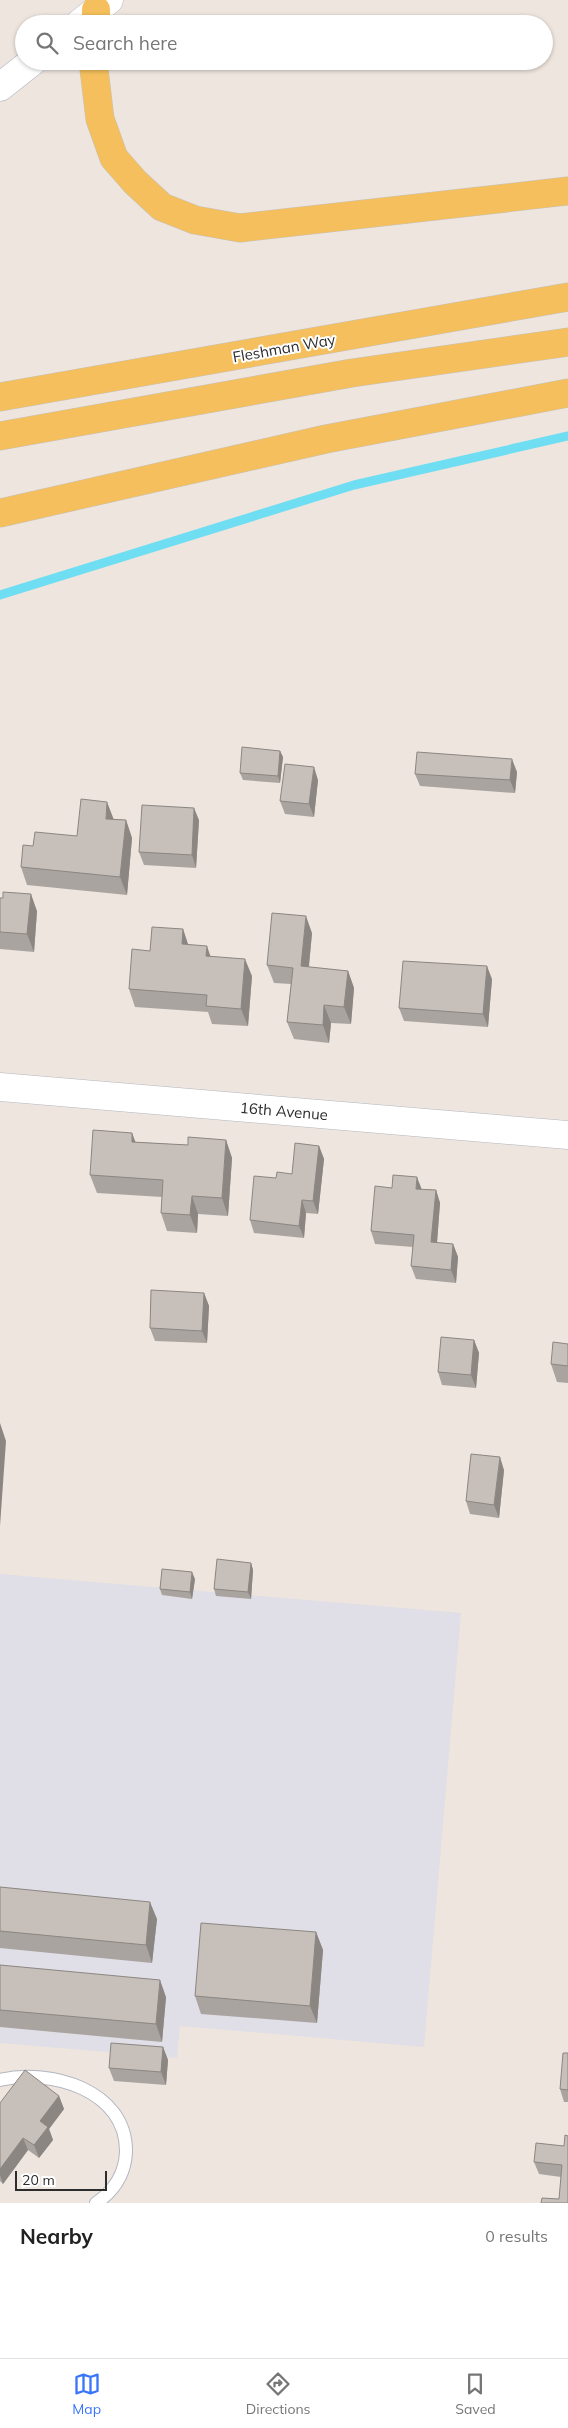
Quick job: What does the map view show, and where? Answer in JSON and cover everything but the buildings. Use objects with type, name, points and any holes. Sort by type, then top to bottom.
[{"type":"main road","points":[[94,70],[100,119],[114,158],[135,182],[162,207],[194,220],[240,228],[568,191]]},
{"type":"main road","name":"Fleshman Way","points":[[0,397],[568,297]]},
{"type":"main road","points":[[0,436],[352,373],[568,342]]},
{"type":"main road","points":[[0,513],[326,439],[568,393]]},
{"type":"street","points":[[0,87],[22,70]]},
{"type":"street","name":"16th Avenue","points":[[0,1087],[568,1135]]},
{"type":"lane","points":[[0,2080],[17,2076],[42,2077],[68,2083],[96,2096],[114,2112],[122,2126],[126,2142],[125,2158],[122,2173],[115,2186],[96,2203]]},
{"type":"shaded area","points":[[0,1574],[461,1613],[424,2047],[180,2026],[177,2058],[0,2043]]},
{"type":"waterway","points":[[0,595],[354,485],[568,436]]}]
